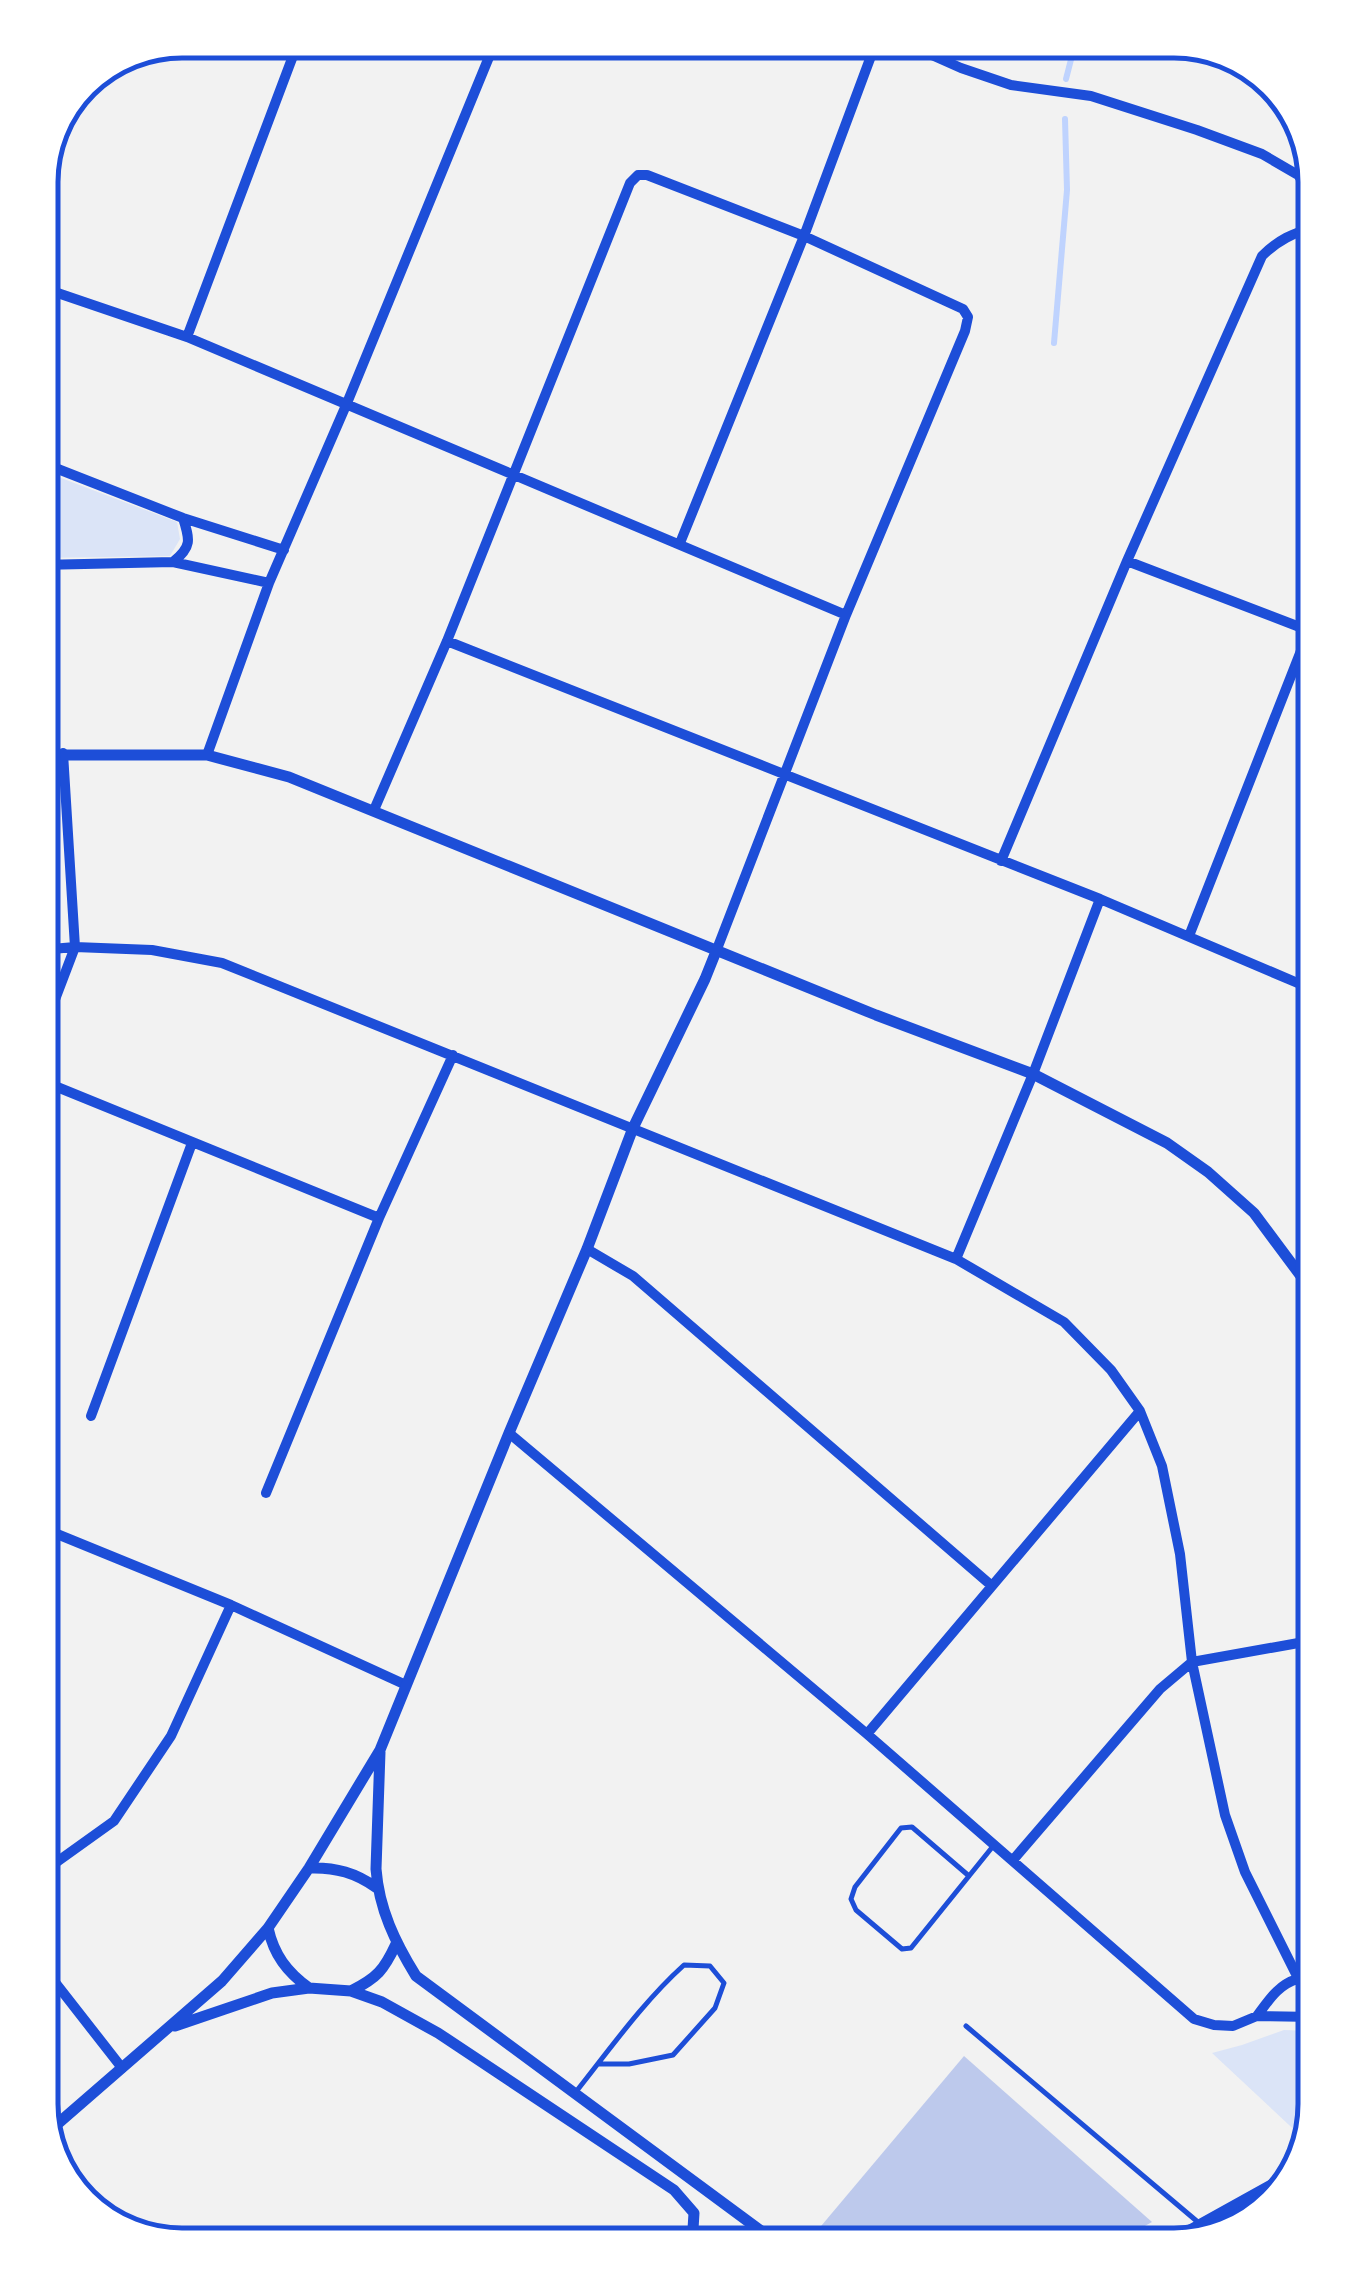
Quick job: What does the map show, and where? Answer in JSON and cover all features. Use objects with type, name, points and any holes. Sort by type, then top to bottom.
[{"type":"main road","points":[[1205,2223],[1258,2194]]},
{"type":"street","points":[[187,337],[293,57]]},
{"type":"street","points":[[207,754],[269,583],[490,57]]},
{"type":"street","points":[[680,543],[804,236],[870,58]]},
{"type":"street","points":[[938,58],[1011,84],[1091,96],[1197,130],[1262,154],[1297,176]]},
{"type":"street","points":[[60,2123],[222,1981],[268,1928],[380,1750],[633,1128],[717,949],[846,615],[965,332],[968,316],[963,309],[804,236],[647,175],[638,175],[630,182],[374,810]]},
{"type":"street","points":[[1001,861],[1262,256],[1278,240],[1298,231]]},
{"type":"street","points":[[58,293],[187,337],[846,615]]},
{"type":"street","points":[[58,469],[183,518],[284,550]]},
{"type":"street","points":[[173,562],[188,544],[183,518]]},
{"type":"street","points":[[58,565],[173,562],[269,583]]},
{"type":"street","points":[[1127,562],[1298,626]]},
{"type":"street","points":[[446,641],[1100,899],[1298,983]]},
{"type":"street","points":[[1188,936],[1298,660]]},
{"type":"street","points":[[58,753],[207,754],[289,777],[876,1015],[1032,1074],[1167,1143],[1208,1172],[1254,1213],[1298,1272]]},
{"type":"street","points":[[58,992],[75,947],[63,753]]},
{"type":"street","points":[[956,1259],[1100,899]]},
{"type":"street","points":[[58,948],[152,950],[222,963],[956,1259],[1064,1322],[1111,1370],[1140,1411],[1162,1466],[1180,1554],[1192,1662],[1224,1815],[1246,1872],[1297,1979],[1278,1989],[1257,2016]]},
{"type":"street","points":[[266,1493],[379,1218],[453,1055]]},
{"type":"street","points":[[58,1087],[379,1218]]},
{"type":"street","points":[[90,1416],[192,1143]]},
{"type":"street","points":[[587,1249],[632,1276],[992,1586]]},
{"type":"street","points":[[867,1734],[1140,1411]]},
{"type":"street","points":[[508,1433],[867,1734],[1194,2019],[1214,2026],[1233,2026],[1257,2016],[1298,2015]]},
{"type":"street","points":[[58,1535],[231,1605],[406,1685]]},
{"type":"street","points":[[58,1861],[114,1821],[171,1736],[231,1605]]},
{"type":"street","points":[[1013,1860],[1160,1689],[1192,1662],[1298,1643]]},
{"type":"street","points":[[380,1750],[377,1888],[396,1944],[416,1976],[756,2228]]},
{"type":"street","points":[[309,1868],[338,1869],[377,1888]]},
{"type":"street","points":[[268,1928],[272,1948],[282,1963],[309,1988]]},
{"type":"street","points":[[351,1991],[382,1970],[396,1944]]},
{"type":"street","points":[[58,1986],[122,2068]]},
{"type":"street","points":[[171,2027],[272,1993],[309,1988],[351,1991],[382,2002],[438,2033],[674,2190],[694,2213],[693,2228]]},
{"type":"lane","points":[[969,1876],[912,1828],[902,1828],[855,1887],[851,1899],[856,1910],[902,1949],[910,1948],[969,1876],[995,1844]]},
{"type":"lane","points":[[575,2094],[598,2064],[661,1986],[684,1965],[710,1966],[724,1983],[715,2008],[673,2055],[629,2064],[598,2064]]},
{"type":"lane","points":[[966,2026],[1201,2224]]},
{"type":"shaded area","points":[[58,477],[177,522],[180,539],[170,556],[58,558]]},
{"type":"shaded area","points":[[1284,2030],[1298,2031],[1294,2130],[1212,2053]]},
{"type":"building","points":[[964,2056],[1152,2222],[1141,2228],[820,2228]]},
{"type":"waterway","points":[[1066,79],[1071,58]]},
{"type":"waterway","points":[[1054,343],[1067,190],[1065,119]]}]
